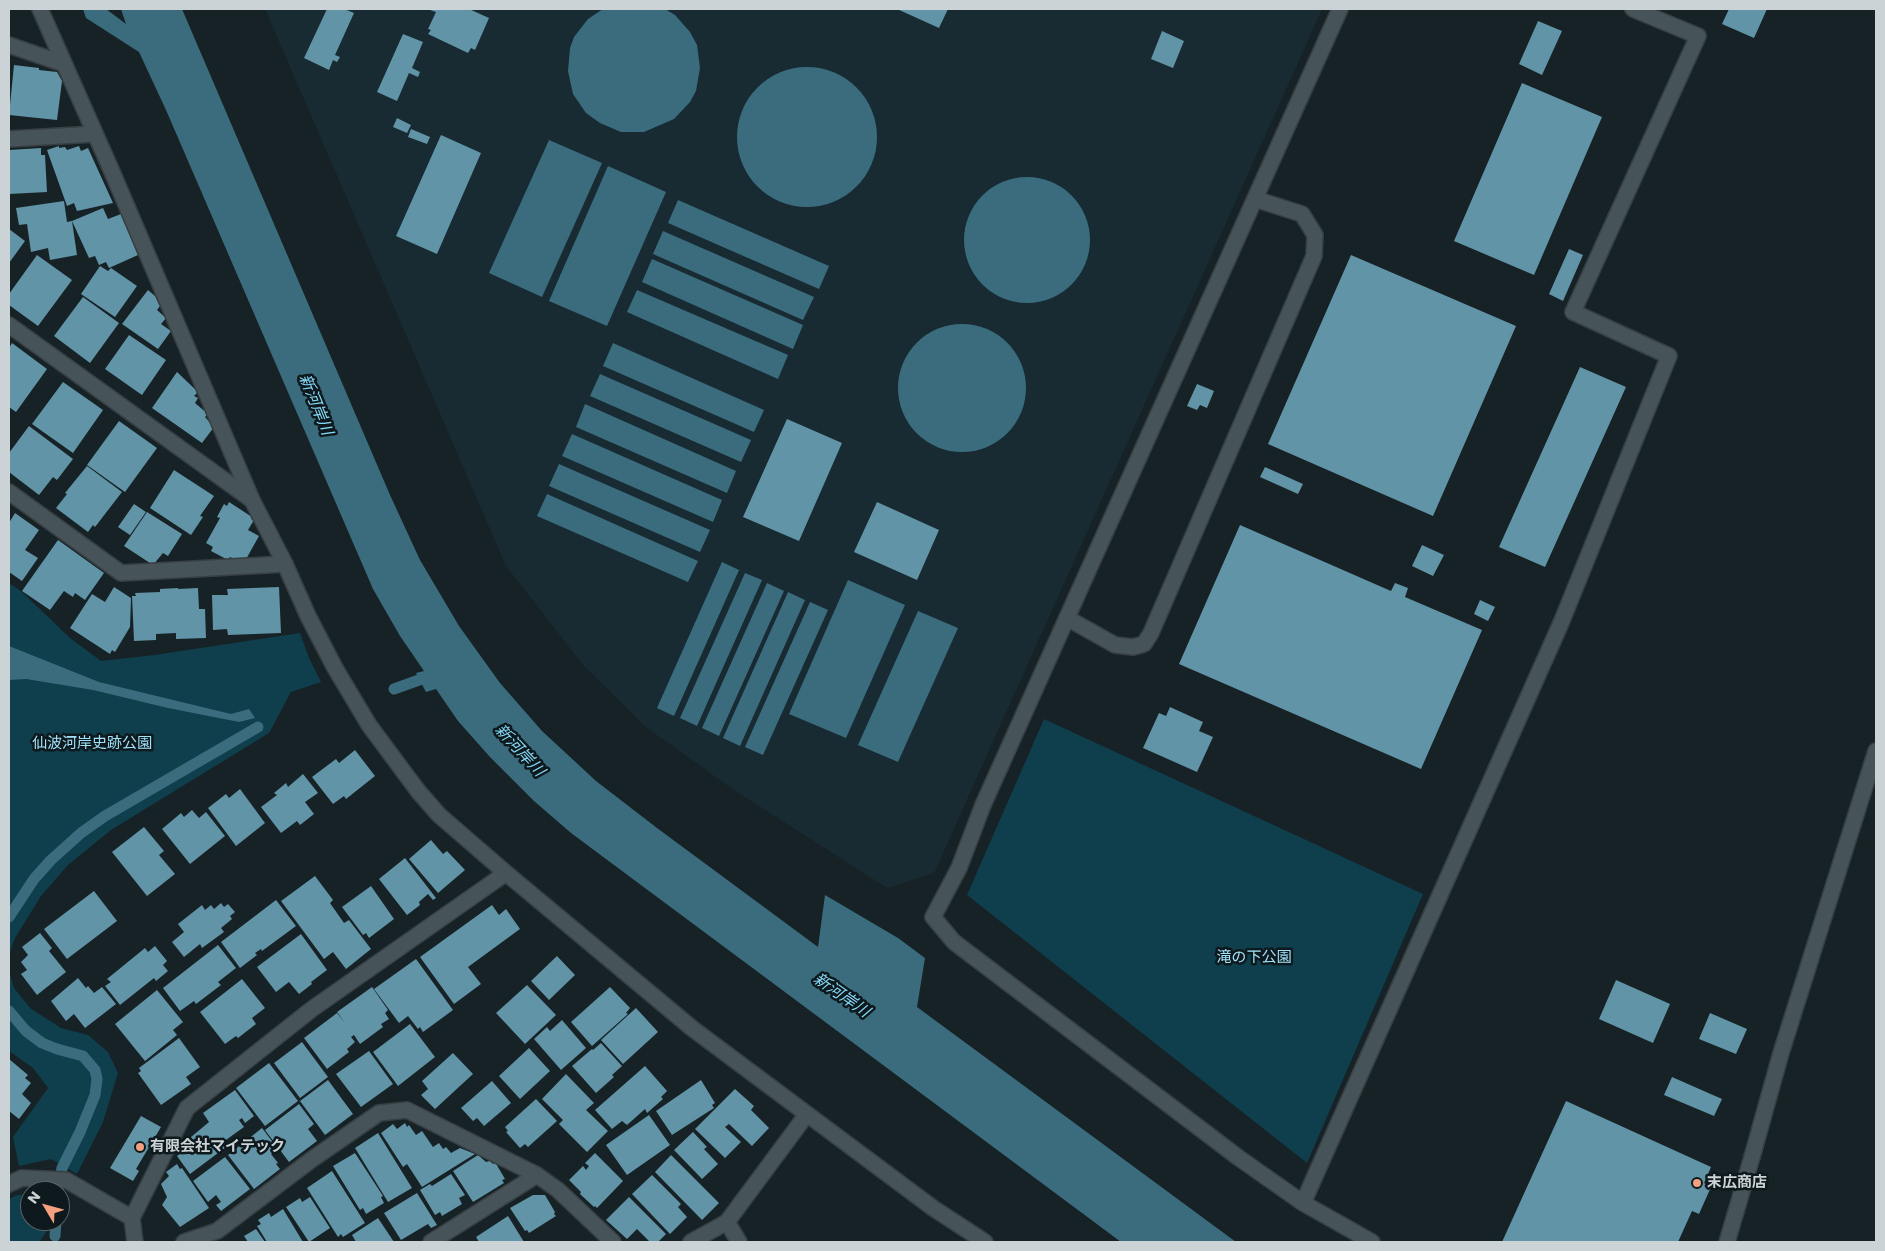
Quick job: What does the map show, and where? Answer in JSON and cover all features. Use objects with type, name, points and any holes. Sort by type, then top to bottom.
[{"type":"street","points":[[40,9],[252,500],[285,564],[308,616],[335,668],[369,725],[418,791],[439,815],[506,873],[693,1029],[933,1208],[985,1242]]},
{"type":"street","points":[[1340,9],[983,805],[959,868],[933,917],[954,942],[1239,1158],[1303,1203],[1372,1242]]},
{"type":"street","points":[[1303,1203],[1560,623],[1669,356],[1573,312],[1698,36],[1633,9]]},
{"type":"street","points":[[9,45],[64,64]]},
{"type":"street","points":[[9,139],[95,134]]},
{"type":"street","points":[[1067,618],[1115,645],[1133,647],[1144,644],[1151,633],[1314,256],[1315,235],[1302,214],[1255,199]]},
{"type":"street","points":[[9,325],[252,500]]},
{"type":"street","points":[[9,492],[121,573],[285,564]]},
{"type":"street","points":[[1727,1242],[1781,1052],[1876,751]]},
{"type":"street","points":[[135,1242],[132,1218],[187,1108],[312,1009],[506,873]]},
{"type":"street","points":[[184,1242],[217,1231],[311,1160],[379,1113],[407,1110],[537,1176],[558,1190],[613,1242]]},
{"type":"street","points":[[691,1242],[727,1222],[807,1114]]},
{"type":"street","points":[[431,1242],[537,1176]]},
{"type":"street","points":[[9,1184],[22,1178],[66,1180],[132,1218]]},
{"type":"street","points":[[727,1222],[739,1242]]},
{"type":"shaded area","points":[[265,9],[1322,9],[934,873],[887,888],[734,790],[646,727],[584,666],[506,566]]},
{"type":"green space","name":"仙波河岸史跡公園","points":[[9,583],[22,592],[70,638],[101,661],[300,633],[309,658],[321,682],[291,692],[269,733],[111,830],[68,865],[41,896],[15,938],[9,955]]},
{"type":"green space","name":"滝の下公園","points":[[1044,719],[1423,894],[1307,1163],[967,895]]},
{"type":"green space","points":[[9,971],[14,988],[30,1008],[61,1028],[88,1035],[108,1052],[118,1073],[103,1122],[77,1174],[51,1159],[19,1166],[13,1137],[48,1088],[33,1068],[9,1051]]},
{"type":"green space","points":[[20,1195],[20,1231],[47,1231],[39,1242],[9,1242],[9,1199]]},
{"type":"water","name":"新河岸川","points":[[83,9],[106,9],[126,24],[121,9],[182,9],[390,495],[420,560],[459,626],[500,683],[542,731],[596,781],[818,947],[825,895],[898,938],[925,958],[917,1007],[1236,1242],[1121,1242],[571,833],[534,801],[490,757],[458,721],[436,689],[426,692],[416,673],[424,671],[400,636],[373,589],[166,110],[139,52],[86,18]]},
{"type":"water","points":[[603,9],[665,9],[675,15],[690,32],[697,45],[700,68],[696,91],[690,102],[674,119],[644,132],[621,132],[600,123],[586,113],[573,94],[568,71],[570,48],[574,37],[588,19]]},
{"type":"water","points":[[807,67],[821,68],[834,72],[857,87],[872,110],[876,123],[876,151],[872,164],[857,187],[834,202],[821,206],[807,207],[793,206],[780,202],[757,187],[742,164],[738,151],[737,137],[738,123],[742,110],[757,87],[780,72],[793,68]]},
{"type":"water","points":[[549,140],[602,163],[542,297],[489,273]]},
{"type":"water","points":[[608,166],[666,192],[607,326],[549,301]]},
{"type":"water","points":[[1027,177],[1051,181],[1072,195],[1086,216],[1090,240],[1086,264],[1072,285],[1051,299],[1027,303],[1003,299],[982,285],[968,264],[964,240],[968,216],[982,195],[1003,181]]},
{"type":"water","points":[[678,200],[829,266],[819,289],[668,223]]},
{"type":"water","points":[[663,231],[814,297],[803,320],[653,254]]},
{"type":"water","points":[[652,259],[803,325],[793,349],[642,282]]},
{"type":"water","points":[[637,290],[788,355],[778,379],[627,312]]},
{"type":"water","points":[[962,324],[975,325],[987,329],[1007,343],[1021,363],[1025,375],[1025,401],[1021,413],[1007,433],[987,447],[975,451],[962,452],[949,451],[937,447],[917,433],[903,413],[899,401],[898,388],[899,375],[903,363],[917,343],[937,329],[949,325]]},
{"type":"water","points":[[613,343],[764,410],[754,432],[603,366]]},
{"type":"water","points":[[600,374],[751,440],[741,462],[590,396]]},
{"type":"water","points":[[585,404],[736,471],[727,493],[576,427]]},
{"type":"water","points":[[572,434],[722,500],[713,522],[562,456]]},
{"type":"water","points":[[559,464],[710,530],[700,552],[549,486]]},
{"type":"water","points":[[547,494],[698,561],[688,582],[537,516]]},
{"type":"water","points":[[722,562],[739,570],[674,716],[657,708]]},
{"type":"water","points":[[745,573],[762,580],[697,726],[680,718]]},
{"type":"water","points":[[848,580],[905,605],[846,738],[789,714]]},
{"type":"water","points":[[767,583],[784,591],[719,736],[702,728]]},
{"type":"water","points":[[788,592],[805,600],[740,746],[723,738]]},
{"type":"water","points":[[810,602],[828,610],[763,755],[745,747]]},
{"type":"water","points":[[918,611],[958,628],[898,762],[858,745]]},
{"type":"water","points":[[9,646],[99,682],[231,714],[249,709],[255,718],[239,722],[168,708],[93,690],[26,679],[9,680]]},
{"type":"building","points":[[327,9],[344,9],[354,13],[335,55],[340,57],[337,62],[333,60],[329,70],[304,58]]},
{"type":"building","points":[[427,9],[469,9],[489,18],[475,50],[471,48],[468,53],[428,34],[431,30],[428,29],[436,12]]},
{"type":"building","points":[[897,9],[948,9],[939,28]]},
{"type":"building","points":[[1729,9],[1767,9],[1754,38],[1722,24]]},
{"type":"building","points":[[1538,21],[1562,31],[1542,75],[1519,64]]},
{"type":"building","points":[[1162,31],[1184,41],[1173,68],[1151,59]]},
{"type":"building","points":[[403,34],[423,42],[412,68],[420,72],[418,77],[409,73],[397,101],[377,92]]},
{"type":"building","points":[[14,65],[57,72],[62,81],[57,120],[9,115]]},
{"type":"building","points":[[1522,83],[1602,117],[1534,275],[1454,241]]},
{"type":"building","points":[[397,118],[411,125],[407,133],[393,127]]},
{"type":"building","points":[[411,129],[430,137],[427,144],[408,137]]},
{"type":"building","points":[[441,135],[481,153],[437,254],[396,236]]},
{"type":"building","points":[[59,146],[59,148],[65,147],[67,150],[79,146],[81,151],[88,148],[113,203],[77,211],[74,203],[67,206],[47,150]]},
{"type":"building","points":[[41,148],[41,155],[45,155],[47,192],[9,194],[9,150]]},
{"type":"building","points":[[64,201],[67,222],[72,221],[77,255],[50,260],[48,248],[31,252],[27,224],[19,225],[16,208]]},
{"type":"building","points":[[103,208],[108,219],[121,214],[138,255],[109,268],[106,262],[99,265],[95,256],[89,258],[72,221]]},
{"type":"building","points":[[9,229],[25,241],[9,263]]},
{"type":"building","points":[[1569,249],[1583,255],[1563,301],[1549,294]]},
{"type":"building","points":[[37,255],[72,280],[38,326],[9,305],[9,294]]},
{"type":"building","points":[[1351,255],[1516,326],[1433,516],[1268,444]]},
{"type":"building","points":[[100,266],[108,271],[111,268],[137,286],[115,317],[81,294]]},
{"type":"building","points":[[148,290],[155,296],[160,306],[157,310],[166,318],[161,324],[171,331],[158,349],[122,324]]},
{"type":"building","points":[[83,297],[119,323],[90,363],[54,336]]},
{"type":"building","points":[[129,335],[166,360],[142,395],[105,369]]},
{"type":"building","points":[[12,343],[47,369],[16,412],[9,407],[9,348]]},
{"type":"building","points":[[1580,367],[1626,387],[1545,567],[1499,547]]},
{"type":"building","points":[[177,372],[198,392],[194,396],[198,398],[195,403],[208,414],[205,417],[214,427],[202,443],[152,408]]},
{"type":"building","points":[[63,382],[103,410],[73,453],[32,424]]},
{"type":"building","points":[[1197,384],[1214,391],[1207,408],[1200,405],[1197,410],[1187,406]]},
{"type":"building","points":[[787,419],[842,443],[799,541],[743,517]]},
{"type":"building","points":[[119,421],[157,448],[125,492],[87,465]]},
{"type":"building","points":[[29,426],[73,459],[57,480],[53,477],[39,495],[9,472],[9,453]]},
{"type":"building","points":[[87,466],[122,492],[95,527],[93,525],[88,532],[56,508],[67,494],[65,493]]},
{"type":"building","points":[[1265,467],[1303,484],[1298,494],[1260,477]]},
{"type":"building","points":[[174,470],[214,496],[200,516],[203,517],[191,535],[150,508]]},
{"type":"building","points":[[229,502],[252,517],[251,519],[254,520],[248,530],[259,536],[245,561],[240,558],[238,561],[230,557],[228,560],[211,551],[213,547],[206,543],[220,518],[217,517],[224,504],[227,506]]},
{"type":"building","points":[[877,502],[939,530],[917,580],[854,552]]},
{"type":"building","points":[[134,504],[146,512],[130,535],[118,527]]},
{"type":"building","points":[[147,512],[182,534],[168,556],[163,553],[153,565],[124,546]]},
{"type":"building","points":[[15,513],[39,530],[25,550],[38,558],[22,581],[9,572],[9,523]]},
{"type":"building","points":[[1240,525],[1391,591],[1395,583],[1408,588],[1405,597],[1482,630],[1421,769],[1179,664]]},
{"type":"building","points":[[58,540],[104,573],[85,600],[75,593],[73,597],[64,591],[50,610],[22,591]]},
{"type":"building","points":[[1422,545],[1444,555],[1433,576],[1412,566]]},
{"type":"building","points":[[114,587],[131,598],[130,627],[115,652],[112,650],[110,654],[70,628],[92,594],[105,602]]},
{"type":"building","points":[[279,587],[281,633],[228,635],[227,629],[213,630],[212,595],[228,595],[227,589]]},
{"type":"building","points":[[198,588],[199,609],[205,609],[206,638],[176,639],[176,633],[156,634],[156,640],[134,641],[132,596],[136,596],[135,593],[160,592],[160,589]]},
{"type":"building","points":[[1480,600],[1495,607],[1488,621],[1474,614]]},
{"type":"building","points":[[1170,707],[1203,722],[1199,731],[1213,737],[1197,772],[1143,748],[1159,713],[1166,716]]},
{"type":"building","points":[[355,750],[375,776],[346,799],[344,796],[333,804],[312,777],[336,759],[339,763]]},
{"type":"building","points":[[303,774],[318,793],[305,802],[314,814],[300,825],[297,821],[281,833],[261,807],[277,795],[274,793],[286,783],[288,787]]},
{"type":"building","points":[[240,789],[265,823],[236,846],[208,808],[226,794],[229,798]]},
{"type":"building","points":[[192,810],[199,818],[206,812],[225,836],[190,864],[162,829],[181,813],[184,817]]},
{"type":"building","points":[[144,827],[164,851],[159,855],[175,874],[147,896],[112,852]]},
{"type":"building","points":[[431,840],[443,854],[447,851],[465,870],[438,893],[409,859]]},
{"type":"building","points":[[405,858],[436,898],[433,900],[428,894],[419,902],[420,905],[407,915],[379,879]]},
{"type":"building","points":[[315,876],[333,900],[330,903],[344,923],[349,920],[371,949],[346,969],[333,952],[324,959],[281,901]]},
{"type":"building","points":[[371,886],[394,919],[369,938],[366,933],[363,935],[342,907]]},
{"type":"building","points":[[94,891],[117,921],[67,959],[44,929]]},
{"type":"building","points":[[276,900],[296,926],[262,951],[261,949],[255,953],[257,955],[240,968],[221,942]]},
{"type":"building","points":[[221,903],[224,907],[228,904],[235,912],[230,916],[232,919],[221,928],[224,932],[202,948],[200,944],[184,957],[172,942],[184,932],[178,924],[202,905],[205,910],[211,905],[214,909]]},
{"type":"building","points":[[492,905],[499,915],[506,909],[520,929],[468,967],[481,984],[454,1004],[420,957]]},
{"type":"building","points":[[40,933],[52,948],[49,951],[66,972],[37,995],[21,974],[27,970],[21,962],[28,955],[22,947]]},
{"type":"building","points":[[301,934],[327,970],[299,994],[289,982],[276,992],[257,967]]},
{"type":"building","points":[[218,945],[236,968],[218,982],[221,985],[196,1004],[194,1001],[180,1011],[163,988]]},
{"type":"building","points":[[155,946],[167,961],[163,965],[168,971],[156,981],[154,978],[120,1005],[105,986],[111,982],[107,979],[145,948],[148,952]]},
{"type":"building","points":[[557,956],[575,975],[549,1000],[531,981]]},
{"type":"building","points":[[416,959],[453,1010],[423,1032],[420,1027],[418,1029],[408,1016],[399,1023],[374,989]]},
{"type":"building","points":[[78,978],[86,988],[88,986],[94,993],[102,987],[116,1004],[85,1028],[74,1014],[66,1021],[51,1001]]},
{"type":"building","points":[[242,979],[265,1008],[252,1018],[256,1024],[238,1038],[236,1036],[225,1044],[200,1012]]},
{"type":"building","points":[[1616,980],[1670,1004],[1653,1043],[1599,1019]]},
{"type":"building","points":[[527,985],[556,1015],[525,1044],[496,1013]]},
{"type":"building","points":[[372,987],[388,1010],[385,1013],[389,1019],[381,1024],[383,1027],[360,1044],[354,1035],[351,1037],[355,1042],[347,1049],[349,1052],[327,1069],[304,1038],[337,1013],[345,1023],[337,1012]]},
{"type":"building","points":[[610,987],[630,1008],[626,1013],[628,1014],[592,1046],[571,1022]]},
{"type":"building","points":[[157,990],[183,1022],[173,1030],[177,1035],[145,1061],[115,1024]]},
{"type":"building","points":[[636,1008],[658,1032],[623,1064],[601,1040]]},
{"type":"building","points":[[1710,1013],[1747,1029],[1736,1054],[1699,1039]]},
{"type":"building","points":[[562,1020],[586,1048],[561,1070],[534,1039],[547,1027],[550,1031]]},
{"type":"building","points":[[410,1024],[435,1057],[398,1086],[373,1052]]},
{"type":"building","points":[[179,1038],[200,1067],[186,1077],[191,1084],[161,1105],[138,1073],[141,1071],[139,1068]]},
{"type":"building","points":[[302,1042],[328,1077],[300,1098],[274,1063]]},
{"type":"building","points":[[601,1043],[622,1066],[612,1075],[614,1077],[596,1093],[572,1066]]},
{"type":"building","points":[[529,1048],[550,1071],[520,1099],[499,1076]]},
{"type":"building","points":[[369,1051],[393,1084],[361,1107],[336,1074]]},
{"type":"building","points":[[453,1053],[473,1074],[435,1109],[421,1095],[428,1089],[422,1081]]},
{"type":"building","points":[[9,1059],[28,1075],[25,1078],[31,1083],[22,1094],[31,1103],[19,1119],[9,1111]]},
{"type":"building","points":[[269,1063],[298,1101],[265,1126],[236,1088]]},
{"type":"building","points":[[645,1066],[667,1091],[661,1097],[663,1099],[647,1113],[645,1109],[627,1125],[622,1121],[612,1129],[595,1110]]},
{"type":"building","points":[[566,1074],[594,1103],[586,1110],[608,1131],[587,1152],[559,1124],[563,1120],[542,1099]]},
{"type":"building","points":[[1672,1077],[1722,1099],[1714,1116],[1664,1095]]},
{"type":"building","points":[[328,1080],[353,1114],[325,1135],[300,1101]]},
{"type":"building","points":[[701,1080],[715,1103],[712,1105],[714,1108],[672,1135],[656,1111]]},
{"type":"building","points":[[492,1081],[511,1103],[484,1126],[477,1118],[473,1121],[461,1108]]},
{"type":"building","points":[[735,1089],[754,1106],[751,1110],[769,1128],[752,1146],[729,1124],[725,1127],[741,1142],[725,1158],[695,1129]]},
{"type":"building","points":[[235,1090],[254,1116],[245,1123],[242,1118],[239,1120],[244,1127],[223,1142],[226,1147],[190,1174],[177,1156],[182,1152],[179,1147],[209,1122],[203,1113]]},
{"type":"building","points":[[536,1099],[557,1121],[528,1147],[525,1144],[520,1148],[506,1132],[508,1131],[505,1127]]},
{"type":"building","points":[[1566,1101],[1711,1167],[1704,1183],[1711,1187],[1699,1214],[1692,1211],[1678,1242],[1502,1242]]},
{"type":"building","points":[[299,1104],[314,1124],[308,1129],[317,1141],[289,1162],[265,1130]]},
{"type":"building","points":[[649,1115],[670,1145],[627,1175],[606,1145]]},
{"type":"building","points":[[141,1116],[161,1127],[136,1169],[139,1171],[133,1181],[110,1168]]},
{"type":"building","points":[[405,1123],[407,1127],[409,1125],[416,1135],[422,1131],[433,1147],[439,1143],[443,1149],[446,1147],[451,1153],[460,1148],[475,1154],[422,1187],[407,1164],[403,1167],[381,1133],[393,1124],[397,1129]]},
{"type":"building","points":[[262,1128],[278,1149],[271,1154],[280,1169],[254,1189],[228,1155]]},
{"type":"building","points":[[693,1132],[707,1147],[704,1149],[718,1164],[702,1179],[674,1150]]},
{"type":"building","points":[[378,1133],[412,1188],[388,1202],[355,1148]]},
{"type":"building","points":[[355,1153],[383,1196],[381,1197],[384,1203],[366,1214],[363,1208],[360,1210],[333,1166]]},
{"type":"building","points":[[595,1153],[623,1181],[597,1208],[580,1194],[581,1192],[569,1180],[583,1166],[586,1170],[589,1166],[585,1163]]},
{"type":"building","points":[[478,1155],[486,1162],[490,1161],[493,1164],[495,1162],[505,1179],[502,1180],[504,1183],[473,1202],[453,1171]]},
{"type":"building","points":[[671,1155],[719,1203],[702,1220],[655,1172]]},
{"type":"building","points":[[225,1157],[250,1189],[221,1211],[216,1205],[221,1202],[216,1195],[208,1202],[193,1181]]},
{"type":"building","points":[[177,1164],[180,1169],[182,1168],[209,1208],[180,1227],[162,1205],[167,1197],[161,1184],[169,1176],[166,1172]]},
{"type":"building","points":[[332,1171],[365,1223],[343,1237],[341,1234],[338,1237],[307,1188]]},
{"type":"building","points":[[451,1174],[465,1195],[459,1198],[462,1204],[442,1216],[440,1212],[435,1215],[420,1190],[430,1184],[432,1186]]},
{"type":"building","points":[[652,1175],[681,1204],[678,1207],[687,1217],[670,1234],[632,1194]]},
{"type":"building","points":[[417,1193],[437,1225],[431,1228],[428,1224],[401,1240],[384,1213]]},
{"type":"building","points":[[533,1195],[545,1195],[556,1216],[529,1233],[527,1230],[525,1231],[510,1208]]},
{"type":"building","points":[[310,1197],[330,1228],[309,1242],[286,1207],[300,1198],[302,1202]]},
{"type":"building","points":[[629,1197],[666,1234],[658,1242],[650,1242],[637,1229],[627,1239],[606,1220]]},
{"type":"building","points":[[283,1209],[303,1242],[267,1242],[257,1226],[261,1224],[258,1220],[269,1213],[271,1217]]},
{"type":"building","points":[[508,1216],[524,1242],[479,1242],[476,1237]]},
{"type":"building","points":[[378,1218],[394,1242],[356,1242],[352,1235]]},
{"type":"building","points":[[256,1229],[265,1242],[248,1242],[244,1236]]},
{"type":"waterway","points":[[394,689],[433,675]]},
{"type":"waterway","points":[[9,917],[34,879],[51,860],[81,833],[105,816],[258,727]]},
{"type":"waterway","points":[[9,1011],[26,1031],[42,1043],[83,1056],[95,1070],[97,1079],[95,1095],[80,1132],[62,1168],[60,1181]]},
{"type":"waterway","points":[[55,1231],[55,1236]]},
{"type":"place","name":"有限会社マイテック","points":[[140,1147]]},
{"type":"place","name":"末広商店","points":[[1697,1183]]}]
